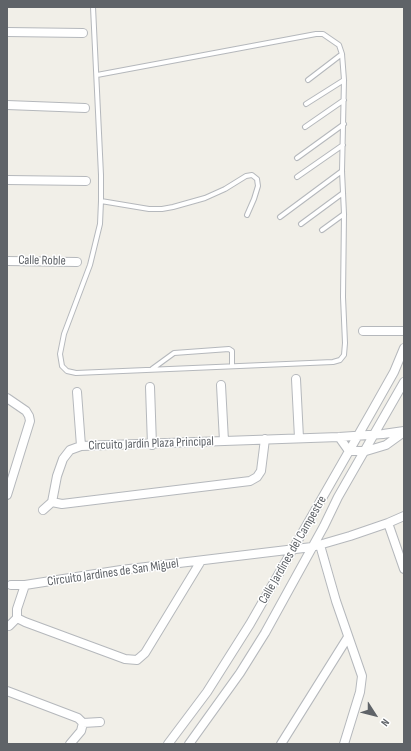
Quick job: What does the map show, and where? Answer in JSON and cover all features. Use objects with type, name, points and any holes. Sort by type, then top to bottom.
[{"type":"street","points":[[7,32],[83,33]]},
{"type":"street","points":[[7,105],[85,108]]},
{"type":"street","points":[[7,180],[86,181]]},
{"type":"street","name":"Calle Roble","points":[[7,261],[77,262]]},
{"type":"street","points":[[363,331],[404,331]]},
{"type":"street","name":"Calle Jardines del Campestre","points":[[168,744],[182,727],[226,664],[358,436],[394,372],[404,348]]},
{"type":"street","points":[[296,379],[299,438]]},
{"type":"street","name":"Calle Jardines del Campestre","points":[[189,744],[240,673],[265,632],[316,546],[338,497],[366,451],[373,435],[404,382]]},
{"type":"street","points":[[221,385],[224,441]]},
{"type":"street","points":[[150,387],[152,445]]},
{"type":"street","points":[[77,392],[81,446]]},
{"type":"street","points":[[7,398],[26,411],[30,421],[7,496]]},
{"type":"street","points":[[372,411],[384,417]]},
{"type":"street","points":[[339,437],[349,451],[366,451],[386,445],[404,431]]},
{"type":"street","name":"Circuito Jardín Plaza Principal","points":[[52,502],[57,476],[63,459],[70,450],[81,446],[152,445],[339,437],[404,431]]},
{"type":"street","points":[[44,510],[52,502],[62,504],[250,481],[257,477],[261,471],[265,439]]},
{"type":"street","name":"Circuito Jardines de San Miguel","points":[[11,585],[25,585],[121,570],[316,546],[388,523],[404,516]]},
{"type":"street","points":[[388,523],[404,569]]},
{"type":"street","points":[[316,546],[361,670],[362,683],[360,692],[344,744]]},
{"type":"street","name":"Circuito Jardines de San Miguel","points":[[17,618],[125,659],[137,660],[145,653],[201,561]]},
{"type":"street","points":[[9,626],[17,618],[17,609],[25,585]]},
{"type":"street","points":[[281,744],[348,637]]},
{"type":"street","points":[[7,691],[78,718],[83,723],[100,722]]},
{"type":"street","points":[[70,744],[81,732],[83,723]]},
{"type":"street","points":[[182,727],[189,744]]},
{"type":"lane","points":[[93,7],[102,201],[96,245],[61,346],[60,362],[64,369],[76,373],[333,362],[340,360],[345,352],[345,343],[343,297],[344,214],[342,171],[344,80],[342,54],[339,45],[323,34],[316,34],[97,75]]},
{"type":"lane","points":[[308,80],[342,54]]},
{"type":"lane","points":[[306,104],[344,80]]},
{"type":"lane","points":[[305,126],[344,100]]},
{"type":"lane","points":[[297,158],[344,124]]},
{"type":"lane","points":[[297,177],[343,145]]},
{"type":"lane","points":[[280,217],[342,171]]},
{"type":"lane","points":[[102,201],[141,208],[162,209],[185,205],[205,198],[225,189],[246,176],[252,175],[257,179],[258,186],[247,215]]},
{"type":"lane","points":[[301,224],[343,193]]},
{"type":"lane","points":[[322,230],[344,214]]},
{"type":"lane","points":[[152,369],[174,353],[229,349],[232,351],[232,366]]}]
